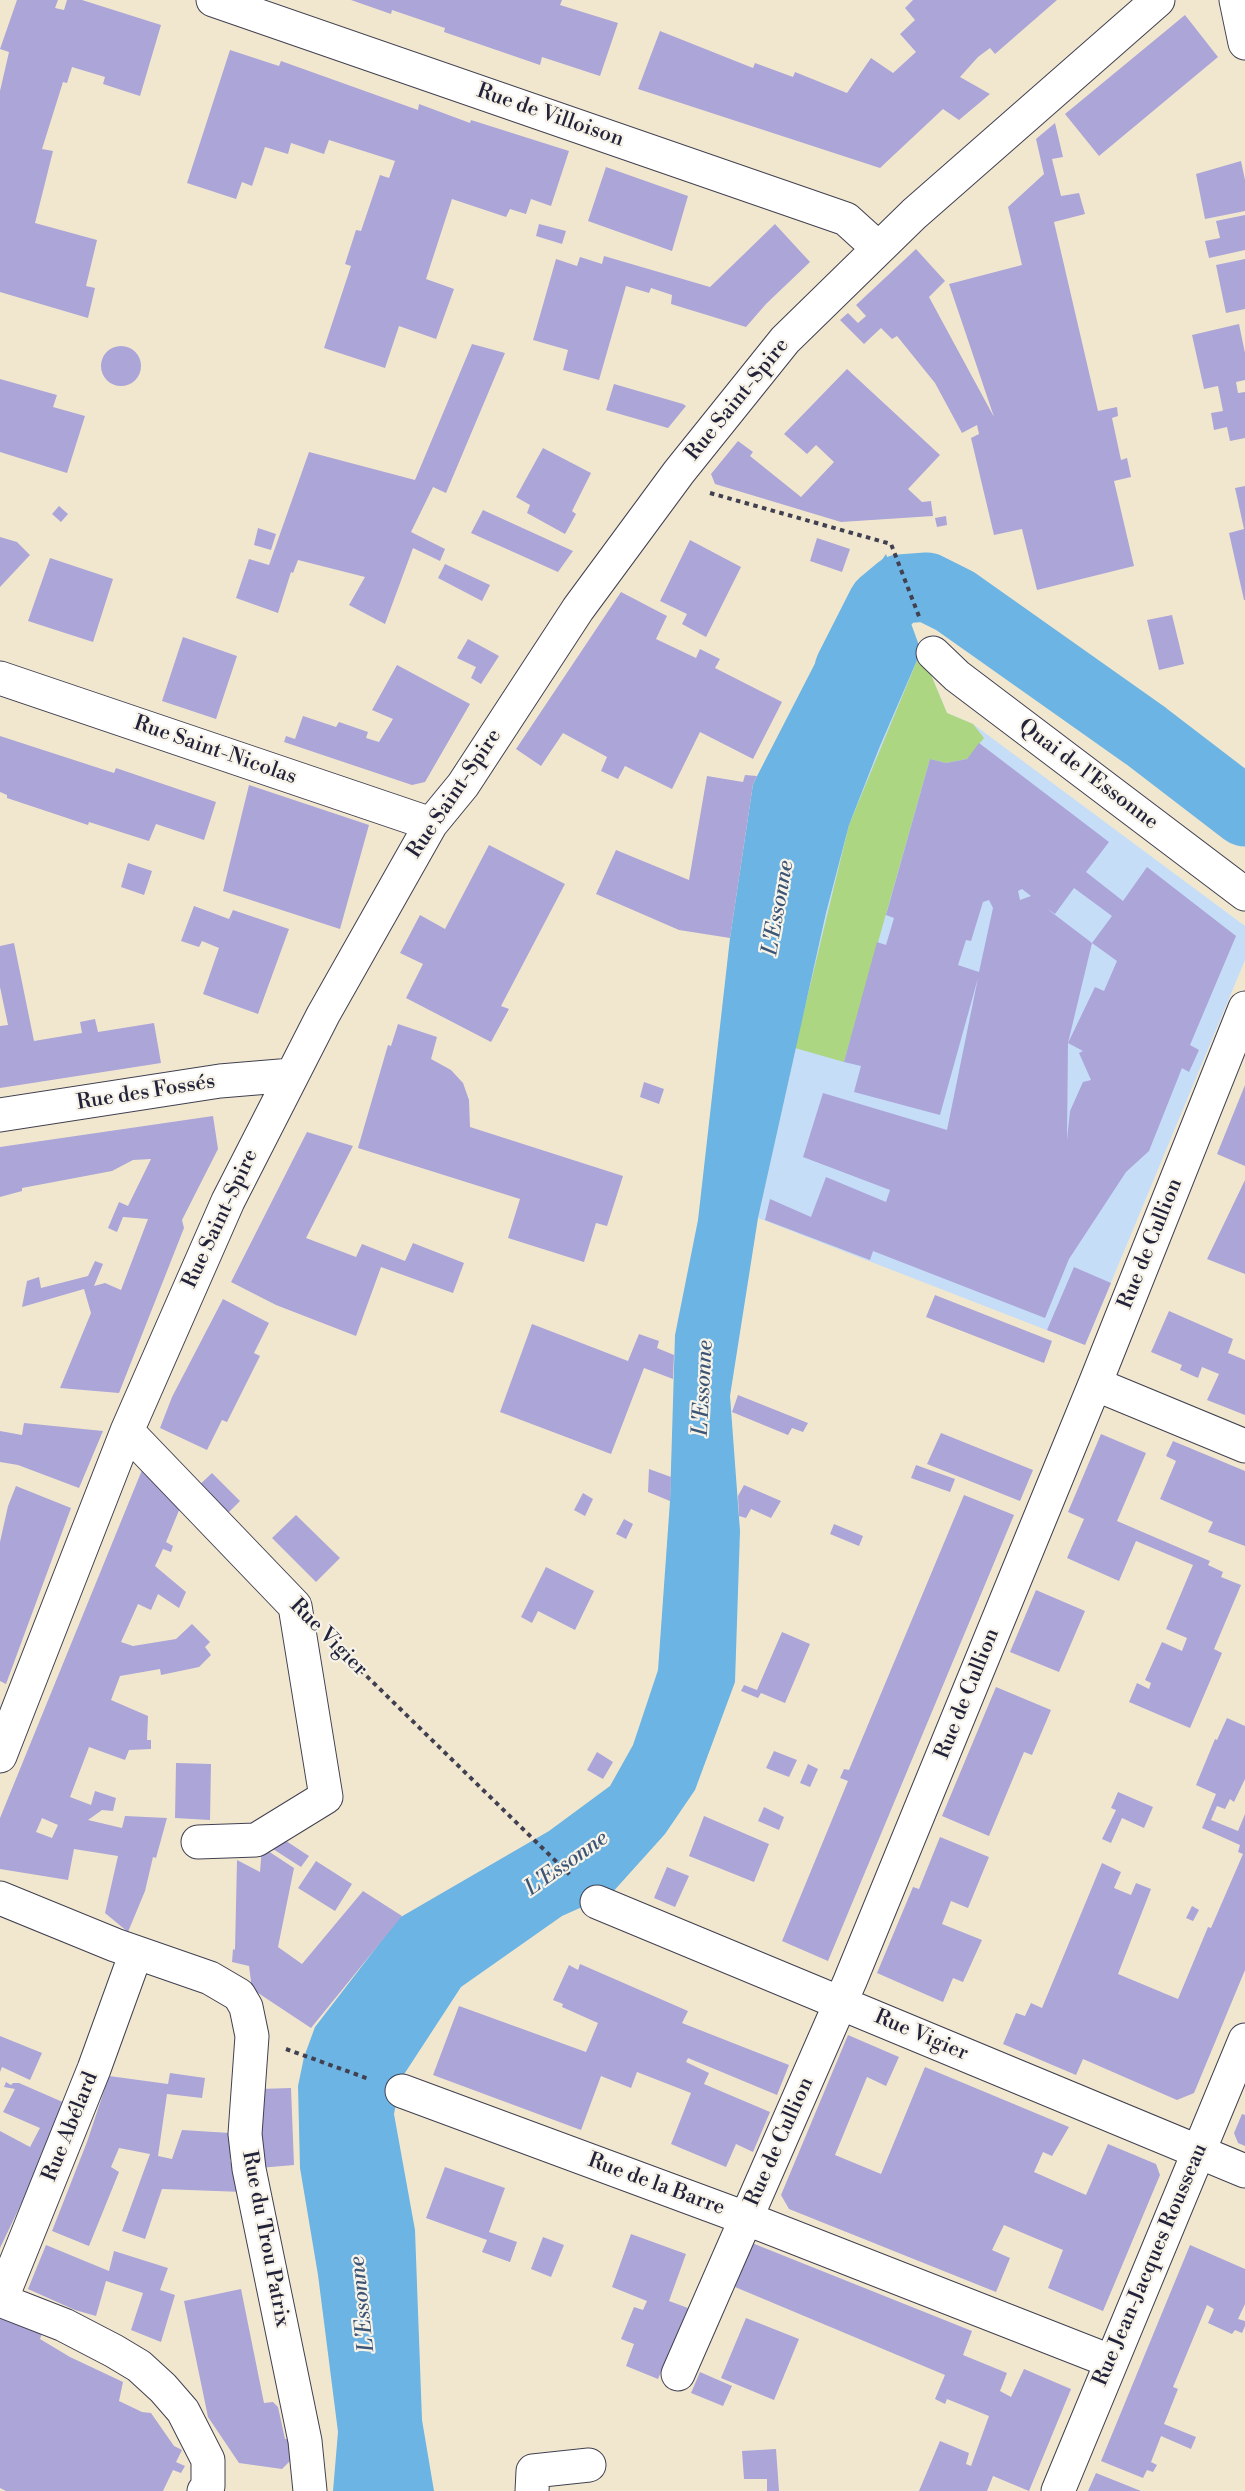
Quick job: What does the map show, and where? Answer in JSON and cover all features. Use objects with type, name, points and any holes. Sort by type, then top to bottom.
[{"type":"street","name":"Rue de Villoison","points":[[213,0],[846,219],[878,248]]},
{"type":"street","name":"Rue Saint-Spire","points":[[0,1756],[127,1431],[228,1201],[292,1075],[431,824],[463,785],[578,609],[679,472],[785,340],[878,248],[1158,0]]},
{"type":"street","points":[[1236,0],[1245,43]]},
{"type":"street","name":"Quai de l'Essonne","points":[[933,653],[957,676],[1245,894]]},
{"type":"street","name":"Rue Saint-Nicolas","points":[[0,678],[431,824]]},
{"type":"street","name":"Rue de Cullion","points":[[678,2374],[841,2002],[1095,1384],[1245,1008]]},
{"type":"street","name":"Rue des Fossés","points":[[0,1115],[220,1081],[292,1075]]},
{"type":"street","points":[[1095,1384],[1245,1446]]},
{"type":"street","name":"Rue Vigier","points":[[127,1431],[295,1606],[326,1797],[256,1840],[198,1842]]},
{"type":"street","name":"Rue du Trou Patrix","points":[[0,1898],[136,1953],[188,1961],[210,1978],[239,1995],[246,2007],[252,2036],[245,2134],[249,2169],[305,2441],[310,2491]]},
{"type":"street","name":"Rue Vigier","points":[[597,1902],[1245,2171]]},
{"type":"street","name":"Rue Abélard","points":[[1,2300],[94,2068],[136,1953]]},
{"type":"street","name":"Rue Jean-Jacques Rousseau","points":[[1058,2491],[1245,2040]]},
{"type":"street","name":"Rue de la Barre","points":[[402,2091],[745,2218],[1110,2361]]},
{"type":"street","points":[[1,2300],[64,2325],[139,2366],[183,2410],[207,2460],[211,2489]]},
{"type":"street","points":[[532,2491],[533,2471],[589,2464]]},
{"type":"path","points":[[703,489],[891,544],[933,653]]},
{"type":"path","name":"Rue Vigier","points":[[338,1648],[597,1902]]},
{"type":"path","points":[[300,2054],[402,2091]]},
{"type":"shaded area","points":[[921,651],[947,713],[973,724],[1245,926],[1245,960],[1085,1345],[758,1218],[826,913],[849,825]]},
{"type":"green space","points":[[921,651],[947,713],[973,724],[984,738],[967,759],[946,763],[930,759],[844,1062],[795,1048],[849,825]]},
{"type":"water","points":[[886,554],[921,651],[849,825],[826,913],[758,1218],[730,1396],[740,1531],[735,1682],[695,1790],[665,1834],[611,1894],[562,1916],[461,1987],[401,2079],[394,2114],[415,2230],[422,2420],[434,2491],[333,2491],[338,2432],[318,2275],[300,2168],[298,2086],[304,2057],[315,2027],[399,1918],[549,1831],[610,1786],[633,1745],[658,1670],[670,1501],[675,1335],[698,1220],[730,938],[753,784],[826,642]]},
{"type":"building","points":[[17,0],[58,0],[55,8],[64,10],[67,0],[82,0],[161,25],[140,96],[103,84],[105,77],[72,67],[67,83],[63,82],[42,149],[53,151],[35,223],[97,240],[86,286],[95,288],[88,318],[0,292],[0,91],[9,52],[0,49]]},
{"type":"building","points":[[351,0],[562,0],[560,5],[618,23],[600,76],[542,57],[540,65],[444,32],[445,28],[392,10],[391,14]]},
{"type":"building","points":[[913,0],[1057,0],[995,54],[990,48],[978,57],[960,77],[990,94],[959,120],[943,109],[880,168],[638,89],[660,31],[753,68],[755,63],[793,77],[795,72],[847,93],[871,58],[893,73],[916,52],[900,34],[915,20],[905,8]]},
{"type":"building","points":[[1185,15],[1218,57],[1099,156],[1065,114]]},
{"type":"building","points":[[230,50],[279,66],[281,61],[418,110],[419,104],[470,123],[471,120],[569,151],[551,206],[531,199],[526,214],[510,209],[506,217],[452,199],[426,279],[454,289],[436,339],[399,326],[385,368],[324,348],[351,266],[345,264],[356,230],[361,231],[380,175],[389,178],[395,161],[329,140],[324,154],[291,143],[288,154],[265,147],[252,186],[242,182],[236,199],[187,183]]},
{"type":"building","points":[[1055,123],[1063,157],[1052,159],[1061,196],[1079,193],[1085,214],[1054,222],[1098,411],[1117,407],[1118,416],[1112,418],[1121,460],[1127,458],[1131,477],[1114,481],[1134,566],[1037,590],[1022,529],[994,535],[971,438],[979,434],[977,425],[962,433],[935,383],[897,336],[892,339],[881,328],[864,344],[840,320],[848,313],[858,323],[866,316],[856,305],[916,249],[945,281],[929,297],[994,417],[949,284],[1022,265],[1008,207],[1044,174],[1036,139]]},
{"type":"building","points":[[1241,161],[1245,180],[1245,211],[1205,219],[1196,174]]},
{"type":"building","points":[[606,167],[688,196],[672,251],[588,221]]},
{"type":"building","points":[[1245,215],[1245,250],[1209,258],[1205,241],[1220,238],[1216,221]]},
{"type":"building","points":[[539,224],[566,231],[562,244],[536,236]]},
{"type":"building","points":[[775,224],[810,262],[766,304],[746,327],[671,304],[672,295],[651,288],[649,293],[626,286],[599,380],[563,370],[568,350],[533,340],[556,259],[577,266],[580,257],[602,264],[604,256],[710,287]]},
{"type":"building","points":[[1245,259],[1245,309],[1226,313],[1216,265]]},
{"type":"building","points":[[1239,324],[1245,353],[1245,380],[1236,382],[1238,393],[1245,392],[1245,438],[1230,441],[1227,427],[1214,430],[1211,413],[1223,411],[1218,386],[1204,389],[1192,335]]},
{"type":"building","points":[[472,344],[505,353],[446,493],[433,487],[411,532],[445,549],[440,561],[413,548],[385,624],[349,605],[365,577],[298,560],[293,573],[291,572],[278,613],[236,598],[249,559],[269,565],[309,452],[415,480]]},
{"type":"building","points":[[121,346],[129,347],[135,352],[140,358],[140,374],[135,380],[129,385],[121,386],[113,385],[107,380],[102,374],[101,366],[102,358],[107,352],[113,347]]},
{"type":"building","points":[[847,369],[940,455],[908,489],[922,502],[931,501],[933,516],[841,522],[715,484],[711,474],[738,441],[753,452],[750,456],[801,497],[834,462],[816,445],[807,454],[784,434]]},
{"type":"building","points":[[0,379],[57,395],[53,407],[85,416],[67,473],[0,452]]},
{"type":"building","points":[[614,384],[686,406],[668,428],[606,410]]},
{"type":"building","points":[[543,448],[591,473],[572,511],[576,514],[565,534],[527,513],[530,505],[516,497]]},
{"type":"building","points":[[1245,486],[1244,600],[1229,533],[1244,529],[1235,488]]},
{"type":"building","points":[[59,506],[68,514],[61,522],[52,514]]},
{"type":"building","points":[[483,510],[573,551],[558,572],[471,533]]},
{"type":"building","points":[[946,516],[947,525],[937,527],[935,518]]},
{"type":"building","points":[[258,528],[276,534],[271,550],[254,545]]},
{"type":"building","points":[[0,537],[17,542],[30,555],[0,587]]},
{"type":"building","points":[[817,538],[850,549],[842,572],[810,561]]},
{"type":"building","points":[[690,540],[741,567],[706,637],[682,624],[687,614],[660,601]]},
{"type":"building","points":[[50,558],[113,579],[93,642],[28,621]]},
{"type":"building","points":[[445,564],[490,585],[482,601],[438,578]]},
{"type":"building","points":[[621,592],[667,616],[656,639],[696,658],[700,649],[720,659],[715,668],[782,702],[753,759],[700,732],[672,789],[625,766],[618,779],[601,771],[607,757],[563,733],[541,766],[516,749]]},
{"type":"building","points":[[1172,615],[1184,664],[1159,670],[1147,620]]},
{"type":"building","points":[[183,637],[237,656],[216,719],[162,701]]},
{"type":"building","points":[[468,639],[499,656],[481,684],[471,678],[476,667],[457,658]]},
{"type":"building","points":[[397,665],[470,704],[425,782],[412,785],[284,742],[286,736],[295,739],[303,716],[336,727],[339,722],[368,732],[366,738],[379,742],[393,719],[372,710]]},
{"type":"building","points":[[0,736],[114,773],[116,768],[216,802],[204,840],[156,824],[149,841],[89,822],[88,825],[7,798],[7,795],[0,792]]},
{"type":"building","points":[[979,743],[1109,842],[1086,872],[1123,901],[1147,867],[1236,936],[1190,1045],[1199,1050],[1189,1072],[1182,1068],[1149,1151],[1126,1172],[1069,1259],[1045,1318],[873,1251],[870,1260],[765,1220],[770,1199],[811,1217],[826,1177],[886,1202],[890,1190],[803,1157],[823,1093],[947,1130],[978,978],[940,1115],[854,1092],[861,1066],[844,1062],[877,942],[886,945],[894,918],[886,915],[930,759],[946,763],[967,759]],"holes":[[[1074,888],[1112,916],[1092,943],[1046,908],[1055,914]],[[1022,889],[1031,896],[1020,900],[1018,891]],[[989,900],[993,908],[979,972],[958,965],[966,940],[971,941],[983,902]],[[1092,943],[1117,961],[1104,991],[1095,987],[1068,1043]],[[1068,1043],[1083,1051],[1079,1053],[1091,1080],[1083,1082],[1070,1111],[1067,1140]]]},
{"type":"building","points":[[745,775],[757,776],[753,784],[730,938],[679,930],[596,894],[616,850],[689,880],[707,776],[743,782]]},
{"type":"building","points":[[249,785],[369,825],[340,929],[223,891]]},
{"type":"building","points":[[489,845],[565,884],[501,1006],[509,1009],[491,1042],[406,998],[423,964],[400,953],[420,915],[445,929]]},
{"type":"building","points":[[128,863],[152,871],[144,895],[121,887]]},
{"type":"building","points":[[194,906],[229,919],[233,910],[289,929],[258,1014],[203,994],[219,948],[202,941],[199,947],[181,941]]},
{"type":"building","points":[[14,943],[34,1041],[82,1033],[80,1022],[95,1019],[98,1032],[154,1023],[161,1063],[0,1088],[0,1026],[8,1025],[0,987],[0,946]]},
{"type":"building","points":[[398,1024],[437,1037],[431,1059],[451,1070],[463,1083],[469,1100],[470,1127],[623,1176],[607,1226],[596,1223],[584,1262],[508,1238],[520,1199],[358,1148],[388,1045],[391,1046]]},
{"type":"building","points":[[644,1082],[664,1089],[659,1104],[640,1097]]},
{"type":"building","points":[[1245,1085],[1245,1166],[1217,1154]]},
{"type":"building","points":[[213,1116],[218,1149],[182,1220],[184,1228],[119,1393],[60,1388],[91,1313],[84,1289],[22,1307],[27,1281],[39,1277],[41,1288],[88,1276],[95,1261],[103,1264],[94,1286],[105,1283],[121,1290],[148,1219],[123,1217],[117,1232],[108,1228],[119,1202],[128,1206],[151,1159],[133,1160],[112,1171],[22,1188],[22,1191],[0,1197],[0,1147]]},
{"type":"building","points":[[307,1132],[353,1146],[306,1238],[356,1257],[362,1244],[405,1261],[413,1243],[464,1263],[453,1293],[381,1267],[356,1336],[276,1305],[231,1282]]},
{"type":"building","points":[[1245,1180],[1245,1274],[1207,1259]]},
{"type":"building","points":[[1074,1267],[1111,1283],[1085,1345],[1047,1330]]},
{"type":"building","points":[[935,1295],[1052,1341],[1044,1363],[926,1317]]},
{"type":"building","points":[[223,1299],[269,1323],[254,1353],[260,1356],[227,1422],[222,1420],[207,1450],[160,1428],[172,1397]]},
{"type":"building","points":[[1169,1311],[1233,1339],[1228,1353],[1245,1360],[1245,1415],[1207,1400],[1219,1374],[1202,1367],[1198,1378],[1180,1370],[1182,1365],[1151,1352]]},
{"type":"building","points":[[532,1324],[628,1361],[639,1334],[659,1341],[657,1348],[674,1355],[673,1379],[644,1368],[611,1454],[500,1412]]},
{"type":"building","points":[[738,1395],[808,1423],[803,1432],[792,1428],[788,1435],[732,1412]]},
{"type":"building","points":[[24,1423],[103,1431],[79,1488],[18,1465],[0,1462],[0,1431],[22,1435]]},
{"type":"building","points":[[941,1433],[1033,1470],[1020,1501],[927,1464]]},
{"type":"building","points":[[1101,1434],[1146,1453],[1117,1521],[1210,1561],[1208,1565],[1223,1572],[1221,1577],[1241,1585],[1214,1649],[1222,1653],[1190,1728],[1129,1702],[1137,1683],[1149,1689],[1151,1683],[1145,1680],[1162,1642],[1182,1651],[1187,1638],[1166,1629],[1193,1565],[1136,1541],[1119,1581],[1067,1558],[1084,1519],[1068,1512]]},
{"type":"building","points":[[1173,1441],[1245,1471],[1245,1546],[1208,1532],[1213,1522],[1160,1499],[1176,1461],[1166,1456]]},
{"type":"building","points":[[916,1465],[955,1479],[950,1492],[911,1478]]},
{"type":"building","points":[[649,1469],[671,1477],[670,1501],[648,1492]]},
{"type":"building","points":[[142,1470],[180,1508],[166,1542],[173,1546],[171,1552],[163,1549],[155,1566],[186,1592],[179,1608],[158,1594],[151,1610],[138,1604],[121,1642],[133,1646],[176,1639],[192,1624],[210,1642],[205,1647],[211,1655],[199,1667],[161,1675],[160,1669],[120,1676],[111,1700],[148,1716],[147,1740],[151,1740],[151,1749],[129,1750],[125,1760],[89,1747],[70,1797],[91,1805],[95,1791],[116,1798],[113,1811],[102,1810],[88,1820],[122,1828],[125,1816],[167,1818],[156,1858],[153,1857],[145,1891],[128,1932],[105,1913],[118,1856],[74,1849],[68,1880],[0,1869],[0,1818]],"holes":[[[42,1818],[58,1825],[52,1838],[36,1832]]]},
{"type":"building","points":[[212,1473],[240,1501],[222,1519],[193,1491]]},
{"type":"building","points":[[744,1485],[781,1501],[771,1518],[751,1509],[746,1518],[739,1516],[738,1496]]},
{"type":"building","points":[[16,1486],[71,1508],[6,1684],[0,1681],[0,1542],[8,1506]]},
{"type":"building","points":[[583,1493],[593,1499],[585,1516],[574,1510]]},
{"type":"building","points":[[964,1495],[1014,1515],[828,1961],[782,1941],[848,1781],[840,1778],[844,1769],[849,1770]]},
{"type":"building","points":[[296,1515],[340,1558],[316,1582],[272,1538]]},
{"type":"building","points":[[624,1519],[633,1524],[626,1539],[616,1534]]},
{"type":"building","points":[[834,1524],[863,1536],[859,1546],[830,1534]]},
{"type":"building","points":[[546,1567],[594,1591],[575,1630],[538,1611],[532,1623],[521,1617]]},
{"type":"building","points":[[1036,1590],[1085,1611],[1059,1672],[1010,1652]]},
{"type":"building","points":[[782,1632],[810,1644],[785,1703],[761,1693],[758,1698],[741,1691],[744,1685],[757,1690]]},
{"type":"building","points":[[996,1687],[1051,1710],[1032,1755],[1024,1752],[989,1836],[942,1816]]},
{"type":"building","points":[[1227,1718],[1245,1726],[1245,1779],[1234,1802],[1230,1799],[1225,1809],[1217,1806],[1211,1820],[1238,1831],[1245,1814],[1245,1970],[1194,2093],[1177,2100],[1083,2059],[1076,2075],[1003,2044],[1016,2013],[1025,2016],[1031,2003],[1042,2008],[1102,1863],[1121,1872],[1114,1888],[1131,1895],[1136,1883],[1151,1889],[1118,1974],[1178,1999],[1208,1927],[1211,1928],[1243,1854],[1238,1852],[1240,1845],[1202,1828],[1216,1794],[1196,1785],[1215,1739],[1217,1740]]},
{"type":"building","points":[[774,1751],[797,1760],[789,1777],[766,1768]]},
{"type":"building","points":[[597,1752],[613,1762],[603,1779],[587,1770]]},
{"type":"building","points":[[176,1763],[211,1764],[210,1820],[175,1818]]},
{"type":"building","points":[[808,1764],[818,1769],[810,1787],[800,1783]]},
{"type":"building","points":[[1118,1792],[1153,1807],[1144,1828],[1122,1818],[1111,1843],[1102,1839],[1116,1810],[1111,1808]]},
{"type":"building","points":[[764,1807],[784,1817],[779,1830],[758,1821]]},
{"type":"building","points":[[704,1816],[769,1844],[754,1882],[689,1856]]},
{"type":"building","points":[[274,1833],[309,1856],[301,1867],[262,1842]]},
{"type":"building","points":[[940,1837],[989,1857],[968,1908],[951,1901],[942,1924],[982,1940],[963,1982],[953,1978],[943,2002],[877,1973],[913,1887],[919,1889]]},
{"type":"building","points":[[262,1847],[294,1868],[278,1947],[302,1964],[363,1891],[402,1916],[311,2028],[252,1989],[249,1966],[232,1962],[233,1949],[235,1950],[237,1860],[260,1872]]},
{"type":"building","points":[[316,1861],[352,1884],[335,1911],[298,1888]]},
{"type":"building","points":[[667,1867],[689,1876],[675,1907],[654,1898]]},
{"type":"building","points":[[1192,1906],[1199,1910],[1193,1921],[1186,1918]]},
{"type":"building","points":[[580,1964],[688,2011],[682,2023],[789,2065],[777,2095],[688,2058],[686,2062],[709,2073],[704,2084],[770,2112],[753,2152],[736,2144],[726,2167],[671,2144],[691,2093],[637,2072],[631,2088],[601,2076],[581,2130],[433,2075],[459,2006],[586,2052],[598,2023],[562,2007],[563,2004],[553,2000],[569,1965],[578,1970]]},
{"type":"building","points":[[848,2035],[899,2057],[886,2086],[867,2077],[835,2155],[881,2174],[925,2067],[1069,2127],[1052,2156],[1043,2152],[1034,2172],[1086,2195],[1108,2144],[1156,2164],[1160,2175],[1103,2311],[1048,2288],[1063,2250],[1004,2225],[992,2250],[1010,2258],[996,2292],[789,2209],[781,2195]]},
{"type":"building","points":[[0,2036],[42,2053],[30,2080],[2,2067],[0,2072]]},
{"type":"building","points":[[170,2073],[205,2078],[202,2098],[167,2094],[158,2156],[172,2159],[182,2130],[230,2133],[230,2162],[237,2162],[243,2192],[162,2189],[145,2239],[122,2231],[150,2154],[119,2148],[111,2167],[119,2172],[89,2246],[52,2231],[87,2142],[109,2076],[168,2084]]},
{"type":"building","points":[[6,2082],[11,2085],[19,2083],[65,2103],[54,2135],[0,2248],[0,2131],[30,2147],[40,2128],[3,2112],[15,2089],[4,2087]]},
{"type":"building","points":[[291,2088],[294,2165],[259,2168],[259,2089]]},
{"type":"building","points":[[1242,2114],[1245,2115],[1245,2146],[1238,2143],[1234,2133]]},
{"type":"building","points":[[445,2167],[505,2188],[489,2232],[517,2242],[510,2262],[482,2252],[487,2240],[426,2218]]},
{"type":"building","points":[[631,2234],[686,2254],[669,2301],[688,2308],[658,2379],[626,2366],[634,2344],[621,2339],[634,2307],[643,2310],[647,2301],[612,2287]]},
{"type":"building","points":[[543,2237],[564,2245],[551,2277],[531,2269]]},
{"type":"building","points":[[752,2243],[972,2331],[963,2355],[1007,2373],[1000,2391],[1011,2397],[1024,2369],[1071,2389],[1029,2491],[993,2476],[987,2491],[919,2491],[940,2441],[969,2453],[966,2464],[971,2466],[989,2416],[947,2399],[945,2404],[935,2399],[945,2375],[735,2287]]},
{"type":"building","points":[[46,2245],[109,2271],[114,2251],[168,2268],[160,2290],[175,2295],[161,2342],[131,2330],[143,2293],[106,2281],[96,2316],[75,2310],[28,2289]]},
{"type":"building","points":[[1190,2245],[1245,2269],[1245,2304],[1238,2319],[1245,2321],[1245,2326],[1242,2333],[1235,2330],[1232,2334],[1208,2323],[1214,2309],[1207,2305],[1173,2387],[1178,2389],[1164,2424],[1196,2437],[1191,2449],[1161,2436],[1151,2462],[1157,2465],[1153,2472],[1147,2470],[1143,2478],[1101,2461]]},
{"type":"building","points":[[241,2289],[264,2403],[273,2402],[278,2407],[285,2439],[289,2439],[290,2461],[282,2469],[239,2463],[208,2417],[184,2301]]},
{"type":"building","points":[[0,2318],[11,2322],[13,2318],[19,2319],[17,2325],[42,2333],[40,2339],[70,2357],[123,2382],[119,2401],[142,2412],[151,2413],[174,2446],[182,2450],[176,2462],[185,2466],[181,2473],[173,2470],[163,2491],[6,2491],[0,2488]]},
{"type":"building","points":[[746,2318],[799,2339],[774,2400],[721,2378]]},
{"type":"building","points":[[700,2372],[732,2386],[723,2406],[691,2393]]},
{"type":"building","points":[[776,2449],[779,2491],[767,2491],[767,2479],[744,2479],[742,2451]]},
{"type":"building","points":[[1096,2473],[1141,2491],[1088,2491]]},
{"type":"waterway","name":"L'Essonne","points":[[849,669],[882,604],[900,589],[927,587],[955,601],[1146,736],[1245,812]]}]
